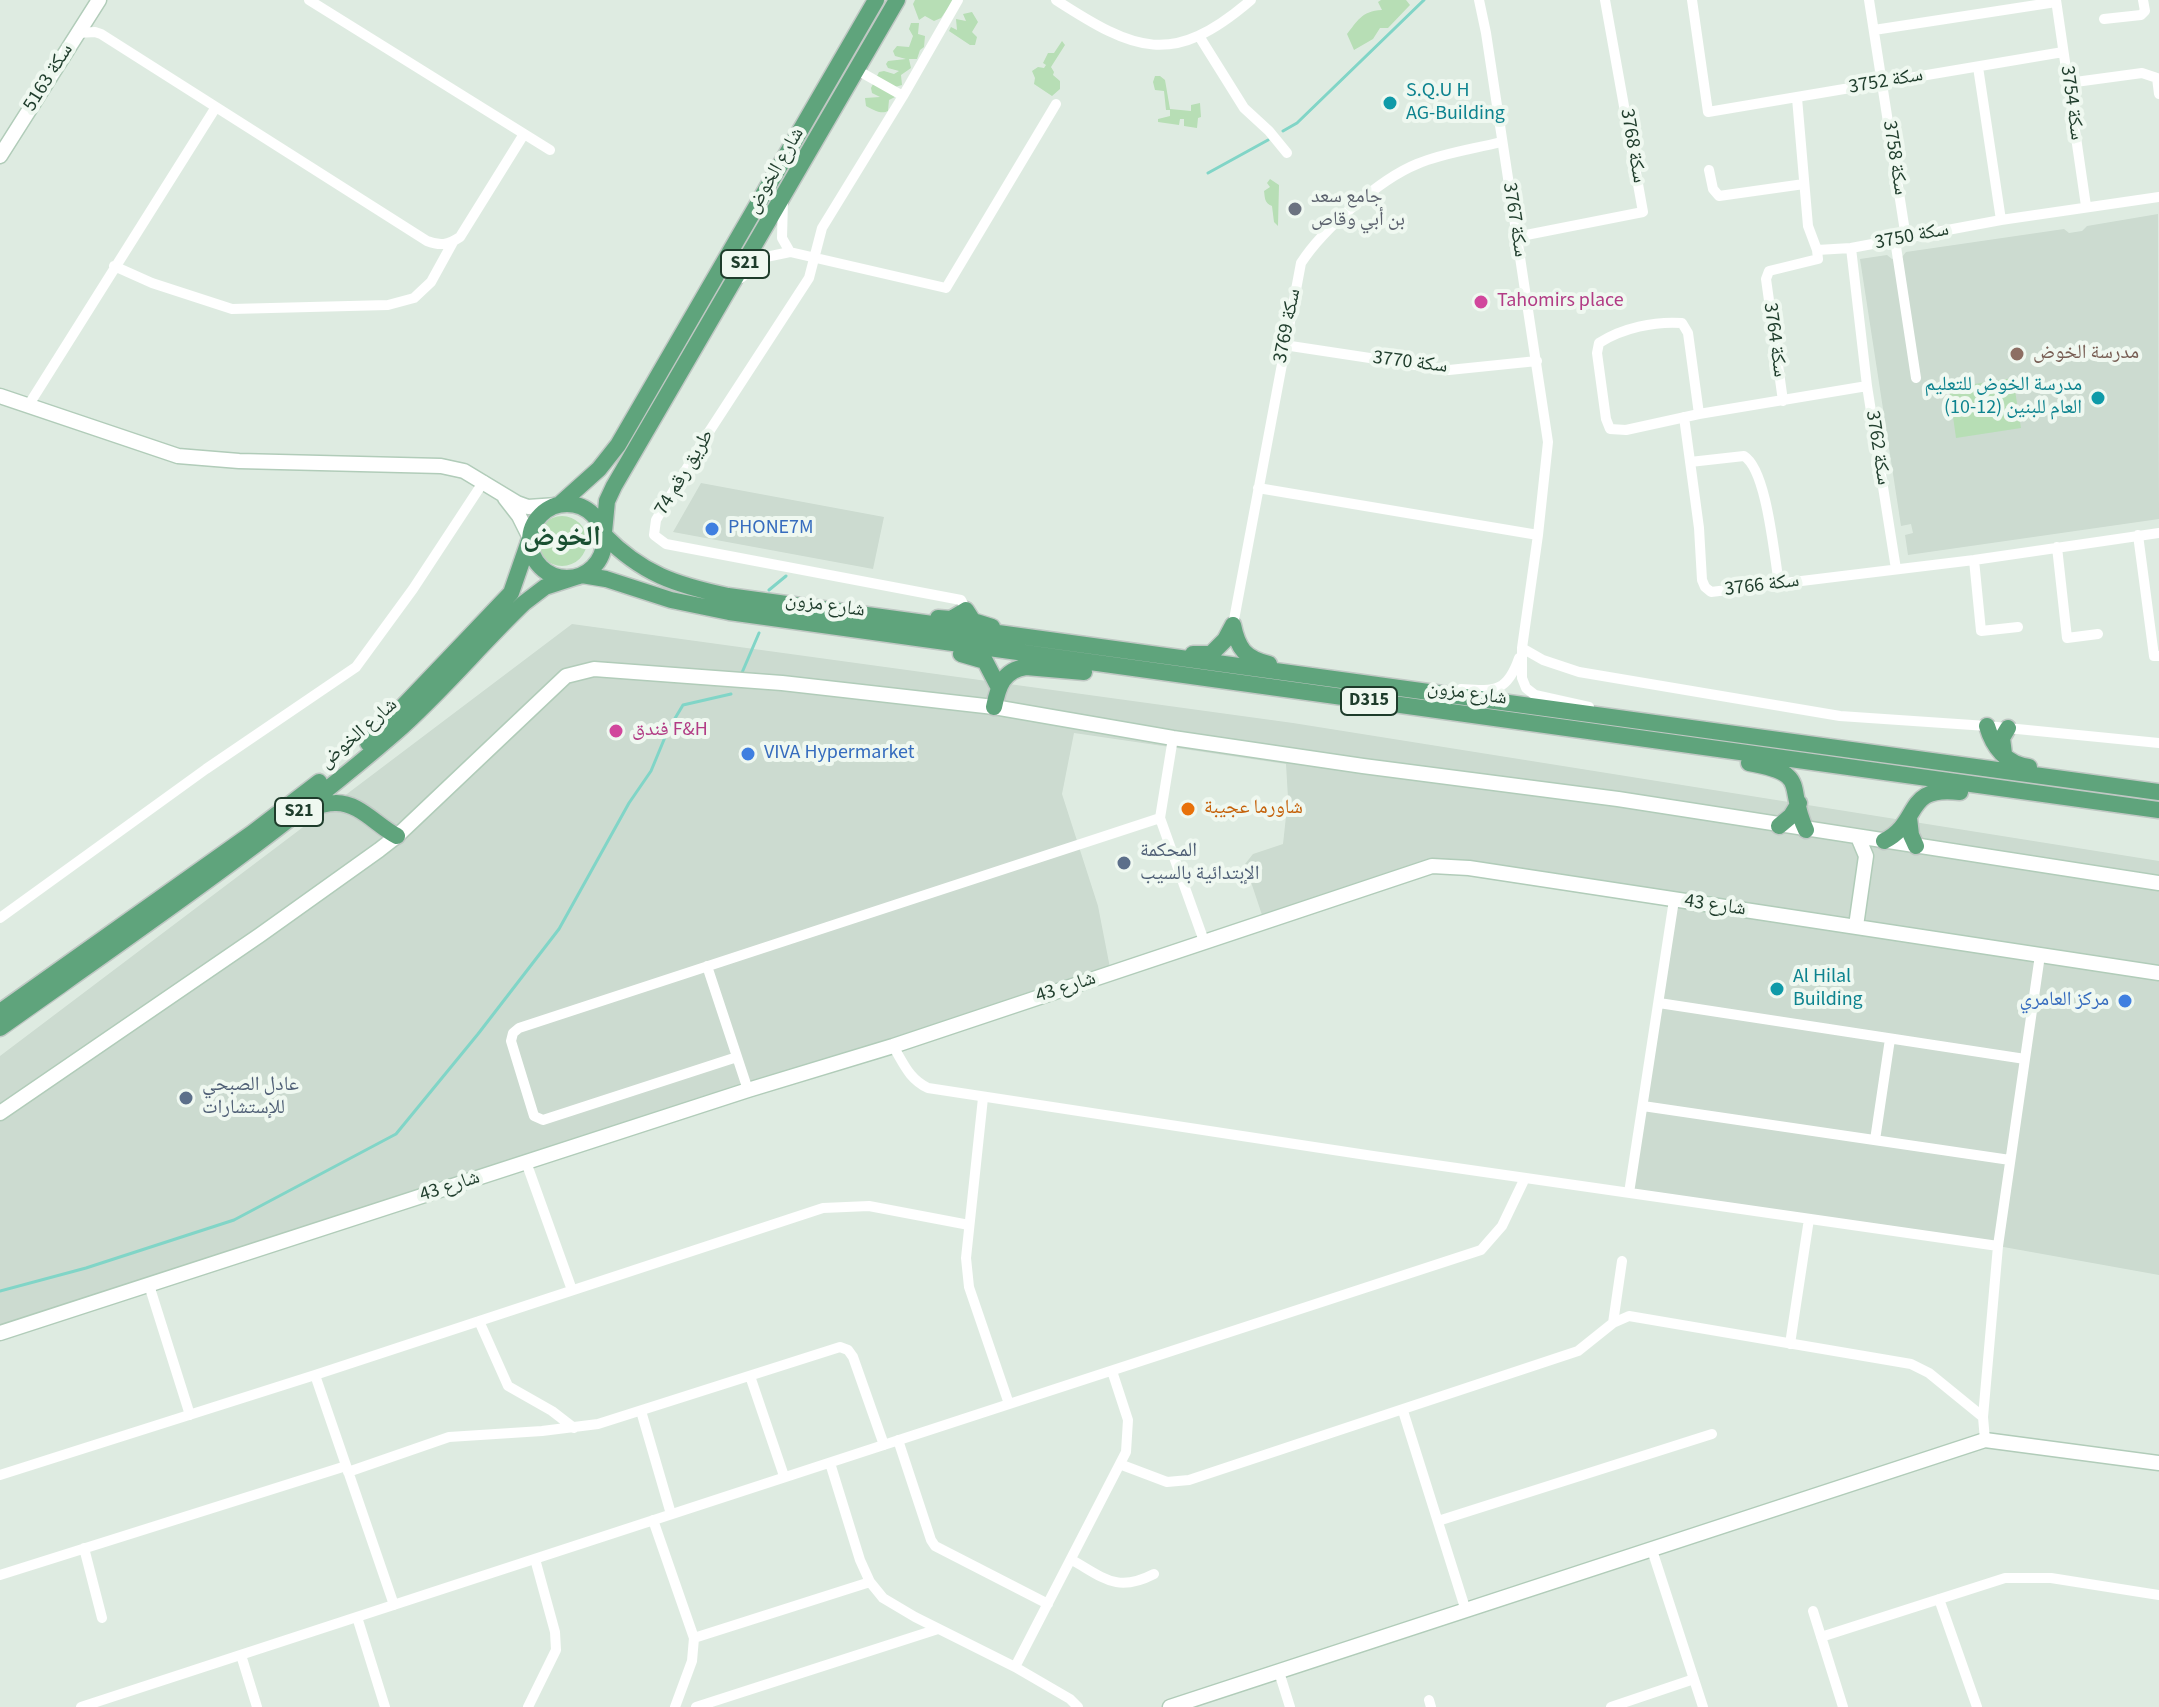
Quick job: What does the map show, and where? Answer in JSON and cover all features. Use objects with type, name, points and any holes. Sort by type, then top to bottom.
[{"type":"main road","name":"شارع الخوض","points":[[559,504],[599,469],[618,445],[876,0]]},
{"type":"main road","name":"شارع الخوض","points":[[604,533],[607,501],[614,486],[897,0]]},
{"type":"main road","points":[[559,504],[582,507],[592,513],[604,533]]},
{"type":"main road","name":"S21","points":[[530,540],[538,517],[559,504]]},
{"type":"main road","name":"S21","points":[[581,576],[593,569],[600,559],[604,533]]},
{"type":"main road","name":"شارع مزون","points":[[604,533],[622,553],[642,568],[685,587],[728,596],[1406,690],[2159,810]]},
{"type":"main road","name":"شارع الخوض","points":[[0,1012],[251,834],[370,741],[511,593],[530,540]]},
{"type":"main road","points":[[530,540],[537,563],[545,571],[568,579],[581,576]]},
{"type":"main road","name":"شارع الخوض","points":[[0,1028],[302,810],[397,731],[524,603],[545,587],[581,576]]},
{"type":"main road","name":"شارع مزون","points":[[581,576],[606,579],[697,606],[850,630],[1161,672],[2159,792]]},
{"type":"main road","points":[[889,619],[909,616],[951,619],[966,610],[973,621],[987,626],[1090,645],[1211,654],[1225,640],[1233,625]]},
{"type":"main road","points":[[1233,625],[1237,645],[1254,660],[1333,680]]},
{"type":"main road","points":[[850,630],[877,642],[980,658],[989,666],[998,686]]},
{"type":"main road","points":[[994,707],[998,686],[1008,674],[1021,667],[1130,677],[1161,672]]},
{"type":"main road","points":[[1987,726],[1993,741],[2017,765],[2078,772],[2111,785]]},
{"type":"main road","points":[[1634,728],[1655,748],[1777,769],[1792,780],[1806,830]]},
{"type":"main road","points":[[2004,754],[2002,738],[2008,728]]},
{"type":"main road","points":[[1884,841],[1899,832],[1921,798],[1941,790],[2027,799],[2061,796]]},
{"type":"main road","points":[[302,810],[335,803],[346,804],[357,808],[397,836]]},
{"type":"main road","points":[[1779,826],[1791,816],[1799,803]]},
{"type":"main road","points":[[1909,818],[1916,846]]},
{"type":"street","name":"سكة 5163","points":[[0,156],[99,0]]},
{"type":"street","points":[[309,0],[550,150]]},
{"type":"street","name":"طريق رقم 74","points":[[958,0],[822,228],[809,278],[703,441],[656,520],[654,535],[666,544],[961,600],[966,610]]},
{"type":"street","points":[[1056,0],[1105,32],[1146,45],[1184,42],[1199,36],[1251,0]]},
{"type":"street","name":"سكة 3767","points":[[1479,0],[1548,442],[1522,648]]},
{"type":"street","name":"سكة 3768","points":[[1516,237],[1643,212],[1605,0]]},
{"type":"street","name":"سكة 3752","points":[[1692,0],[1708,112],[2063,52]]},
{"type":"street","name":"سكة 3758","points":[[1869,0],[1906,238]]},
{"type":"street","points":[[2104,19],[2141,15],[2145,11],[2143,0]]},
{"type":"street","points":[[1874,30],[2056,1]]},
{"type":"street","name":"سكة 3754","points":[[2056,1],[2086,206]]},
{"type":"street","points":[[78,33],[101,34],[437,245],[453,242],[460,237],[524,134]]},
{"type":"street","points":[[1199,36],[1244,108],[1287,153]]},
{"type":"street","points":[[1978,67],[2001,220]]},
{"type":"street","points":[[857,70],[903,96]]},
{"type":"street","points":[[2068,83],[2142,73],[2157,78],[2159,94]]},
{"type":"street","points":[[1797,98],[1810,234],[1817,250]]},
{"type":"street","points":[[733,285],[766,257],[790,252],[946,288],[1056,104]]},
{"type":"street","points":[[28,406],[216,107]]},
{"type":"street","name":"سكة 3769","points":[[1233,625],[1301,263],[1322,235],[1393,176],[1429,160],[1501,142]]},
{"type":"street","points":[[1709,170],[1713,189],[1719,196],[1804,184]]},
{"type":"street","name":"سكة 3750","points":[[1817,250],[1851,248],[2001,220],[2159,197]]},
{"type":"street","points":[[783,198],[782,238],[790,252]]},
{"type":"street","points":[[1895,240],[1916,378]]},
{"type":"street","points":[[114,266],[152,283],[232,309],[388,305],[414,298],[431,282],[453,242]]},
{"type":"street","name":"سكة 3762","points":[[1851,248],[1867,386],[1896,569]]},
{"type":"street","name":"سكة 3764","points":[[1783,401],[1766,279],[1769,271],[1818,259],[1817,250]]},
{"type":"street","name":"سكة 3764","points":[[1699,414],[1688,333],[1682,323],[1669,322],[1614,333],[1599,343],[1597,353],[1610,429],[1626,430],[1699,414],[1867,386]]},
{"type":"street","name":"سكة 3770","points":[[1284,345],[1449,370],[1537,361]]},
{"type":"street","points":[[0,396],[178,456],[239,461],[441,466],[464,471],[528,507],[559,504]]},
{"type":"street","name":"سكة 3766","points":[[1684,417],[1705,587],[1711,592],[1896,569]]},
{"type":"street","points":[[1690,462],[1744,456],[1752,463],[1763,491],[1779,583]]},
{"type":"street","points":[[0,918],[206,769],[356,667],[413,589],[484,481]]},
{"type":"street","points":[[1258,488],[1538,535]]},
{"type":"street","points":[[500,491],[519,516],[530,540]]},
{"type":"street","points":[[1896,569],[2159,533]]},
{"type":"street","points":[[2138,535],[2154,656],[2159,656]]},
{"type":"street","points":[[2057,547],[2067,638],[2098,634]]},
{"type":"street","points":[[1974,560],[1981,631],[2018,627]]},
{"type":"street","points":[[1406,690],[1433,687],[1486,691],[1498,688],[1512,676],[1522,648]]},
{"type":"street","points":[[1522,648],[1543,660],[1579,672],[1840,716],[1987,726],[2159,743]]},
{"type":"street","points":[[1522,648],[1522,678],[1526,688],[1535,695],[1607,710],[1634,728]]},
{"type":"street","points":[[0,1113],[248,943],[397,836],[566,676],[594,669],[782,683],[994,707],[1173,738],[1618,799],[2159,883]]},
{"type":"street","points":[[1173,738],[1160,818],[1204,941]]},
{"type":"street","points":[[737,1057],[543,1120],[534,1116],[512,1034],[516,1029],[1160,818]]},
{"type":"street","points":[[1856,926],[1866,856],[1858,837]]},
{"type":"street","points":[[1866,856],[1884,841]]},
{"type":"street","name":"شارع 43","points":[[0,1333],[748,1090],[893,1046],[1432,866],[1469,868],[2159,973]]},
{"type":"street","points":[[1629,1193],[1674,900]]},
{"type":"street","points":[[1985,1440],[1983,1417],[1998,1246],[2040,955]]},
{"type":"street","points":[[707,966],[748,1090]]},
{"type":"street","points":[[1659,1003],[2025,1059]]},
{"type":"street","points":[[1875,1140],[1890,1039]]},
{"type":"street","points":[[893,1046],[916,1082],[928,1088],[983,1098],[1998,1246]]},
{"type":"street","points":[[983,1098],[966,1258],[969,1287],[1009,1404]]},
{"type":"street","points":[[1643,1106],[2010,1160]]},
{"type":"street","points":[[526,1162],[572,1290]]},
{"type":"street","points":[[81,1707],[115,1702],[241,1655],[1481,1250],[1502,1226],[1525,1178]]},
{"type":"street","points":[[0,1475],[823,1208],[869,1206],[969,1225]]},
{"type":"street","points":[[1790,1344],[1809,1219]]},
{"type":"street","points":[[1613,1323],[1622,1261]]},
{"type":"street","points":[[149,1285],[190,1415]]},
{"type":"street","points":[[1122,1465],[1167,1482],[1189,1480],[1578,1351],[1613,1323],[1629,1316],[1911,1364],[1929,1373],[1983,1417]]},
{"type":"street","points":[[479,1321],[508,1386],[552,1411],[574,1428]]},
{"type":"street","points":[[0,1575],[449,1437],[598,1424],[836,1348],[848,1350],[853,1357],[884,1445]]},
{"type":"street","points":[[1015,1667],[1122,1465],[1128,1420],[1112,1371]]},
{"type":"street","points":[[315,1375],[394,1605]]},
{"type":"street","points":[[750,1376],[784,1476]]},
{"type":"street","points":[[641,1411],[671,1514]]},
{"type":"street","points":[[1403,1411],[1466,1611]]},
{"type":"street","points":[[1438,1521],[1712,1434]]},
{"type":"street","points":[[898,1440],[935,1546],[1048,1604]]},
{"type":"street","points":[[1170,1707],[1985,1440],[2159,1463]]},
{"type":"street","points":[[830,1463],[860,1560],[870,1582],[883,1598],[1015,1667],[1070,1699],[1078,1707]]},
{"type":"street","points":[[653,1520],[694,1638],[692,1661],[675,1707]]},
{"type":"street","points":[[84,1548],[102,1618]]},
{"type":"street","points":[[1652,1550],[1703,1707]]},
{"type":"street","points":[[529,1707],[556,1650],[555,1632],[535,1559]]},
{"type":"street","points":[[1072,1560],[1117,1584],[1136,1583],[1154,1574]]},
{"type":"street","points":[[1821,1637],[2005,1578],[2051,1578],[2159,1595]]},
{"type":"street","points":[[694,1638],[870,1582]]},
{"type":"street","points":[[1939,1599],[1977,1707]]},
{"type":"street","points":[[1813,1611],[1843,1707]]},
{"type":"street","points":[[357,1617],[385,1707]]},
{"type":"street","points":[[696,1707],[938,1629]]},
{"type":"street","points":[[241,1655],[257,1707]]},
{"type":"street","points":[[1279,1672],[1290,1707]]},
{"type":"street","points":[[1611,1707],[1694,1679]]},
{"type":"shaded area","name":"مدرسة الخوض","points":[[2158,214],[2159,519],[1908,555],[1905,535],[1913,533],[1911,524],[1901,526],[1860,259],[1887,255],[1892,259],[1902,257],[1906,252],[2064,229],[2069,233],[2082,231],[2087,226]]},
{"type":"shaded area","points":[[701,483],[884,517],[873,569],[673,532]]},
{"type":"shaded area","points":[[572,624],[1293,723],[2159,861],[2159,1275],[1998,1246],[1629,1193],[1674,900],[1420,869],[1262,915],[1245,864],[1253,854],[1283,844],[1288,798],[1286,764],[1074,733],[1062,794],[1098,906],[1111,973],[0,1333],[0,1056]]},
{"type":"green space","points":[[915,0],[954,0],[941,18],[934,21],[925,16],[919,20],[913,4]]},
{"type":"green space","points":[[1406,0],[1410,5],[1388,28],[1380,28],[1373,39],[1354,50],[1347,34],[1364,15],[1382,10],[1378,2]]},
{"type":"green space","points":[[972,12],[978,22],[972,32],[977,37],[975,45],[949,31],[951,27],[957,30],[956,19],[966,21],[963,14]]},
{"type":"green space","points":[[911,23],[919,23],[918,34],[925,36],[924,47],[917,59],[909,59],[911,68],[901,75],[902,85],[895,87],[895,97],[889,100],[888,111],[874,110],[866,106],[865,98],[880,97],[872,93],[871,88],[879,72],[894,74],[899,71],[888,68],[886,64],[888,61],[906,59],[895,56],[893,51],[897,46],[909,47],[913,36],[909,29]]},
{"type":"green space","points":[[1062,41],[1065,45],[1051,67],[1053,75],[1060,81],[1060,89],[1052,96],[1034,84],[1032,71],[1038,67],[1044,68],[1048,53],[1054,53]]},
{"type":"green space","points":[[1155,76],[1165,80],[1170,109],[1191,111],[1191,105],[1200,103],[1201,117],[1198,118],[1197,128],[1184,126],[1184,119],[1180,119],[1179,125],[1158,122],[1158,119],[1170,116],[1170,110],[1166,110],[1164,91],[1155,90]]},
{"type":"green space","points":[[1270,179],[1279,185],[1278,226],[1274,222],[1272,206],[1265,198],[1264,191],[1270,187],[1267,183]]},
{"type":"green space","points":[[2013,378],[2021,428],[1956,438],[1949,388]]},
{"type":"green space","points":[[562,516],[580,523],[587,541],[580,559],[562,566],[544,559],[537,541],[544,523]]},
{"type":"waterway","points":[[1283,131],[1297,123],[1424,0]]},
{"type":"waterway","points":[[1208,173],[1268,140]]},
{"type":"waterway","points":[[769,590],[786,576]]},
{"type":"waterway","points":[[741,675],[759,633]]},
{"type":"waterway","points":[[0,1291],[86,1268],[234,1220],[396,1134],[559,929],[629,803],[651,771],[668,730],[683,705],[731,694]]},
{"type":"place","name":"S.Q.U H AG-Building","points":[[1390,103]]},
{"type":"place","name":"جامع سعد بن أبي وقاص","points":[[1295,209]]},
{"type":"place","name":"Tahomirs place","points":[[1481,302]]},
{"type":"place","name":"مدرسة الخوض","points":[[2017,354]]},
{"type":"place","name":"مدرسة الخوض للتعليم العام للبنين (12-10)","points":[[2098,398]]},
{"type":"place","name":"PHONE7M","points":[[712,529]]},
{"type":"place","name":"فندق F&H","points":[[616,731]]},
{"type":"place","name":"VIVA Hypermarket","points":[[748,754]]},
{"type":"place","name":"شاورما عجيبة","points":[[1188,809]]},
{"type":"place","name":"المحكمة الإبتدائية بالسيب","points":[[1124,863]]},
{"type":"place","name":"Al Hilal Building","points":[[1777,989]]},
{"type":"place","name":"مركز العامري","points":[[2125,1001]]},
{"type":"place","name":"عادل الصبحي للإستشارات","points":[[186,1098]]},
{"type":"district","name":"الخوض","points":[[562,539]]}]
